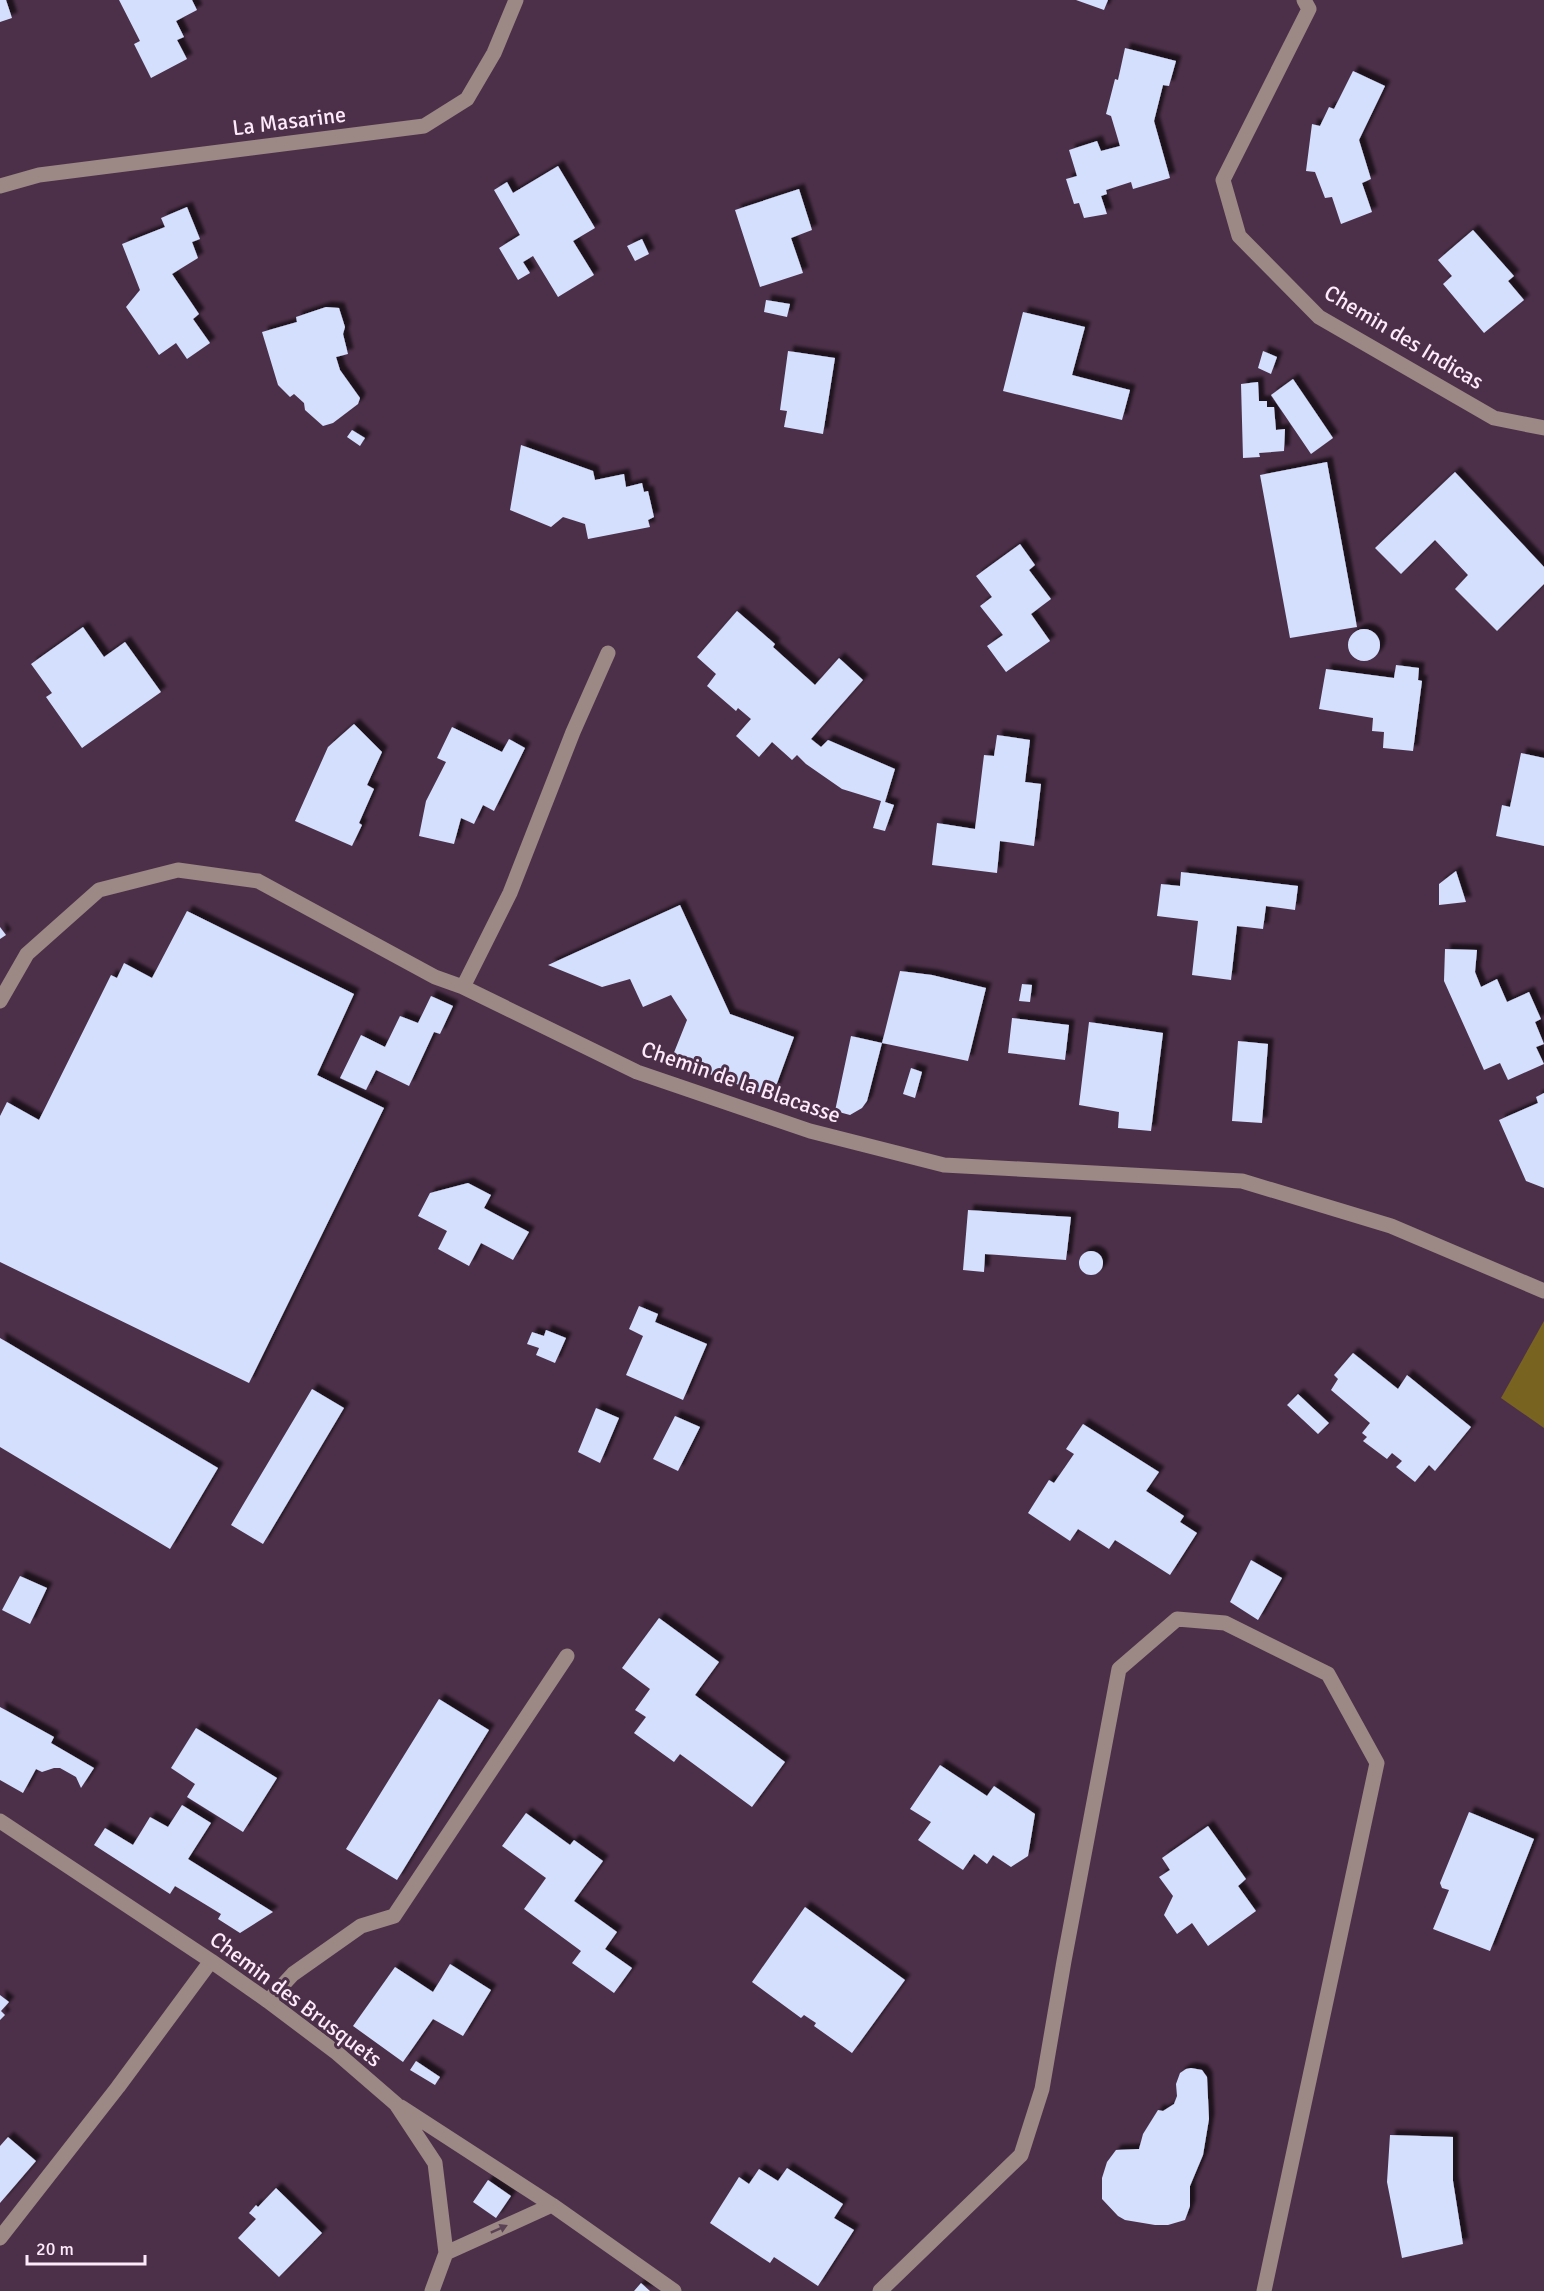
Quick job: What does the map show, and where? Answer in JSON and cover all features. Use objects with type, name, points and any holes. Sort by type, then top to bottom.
[{"type":"street","name":"La Masarine","points":[[0,186],[39,175],[424,126],[467,99],[494,53],[516,0]]},
{"type":"street","name":"Chemin des Indicas","points":[[1304,0],[1309,9],[1223,180],[1239,236],[1319,317],[1494,418],[1544,428]]},
{"type":"street","points":[[463,987],[510,893],[573,732],[608,653]]},
{"type":"street","name":"Chemin de la Blacasse","points":[[0,1001],[27,954],[99,890],[178,870],[258,881],[435,977],[463,987],[637,1072],[810,1131],[944,1165],[1242,1180],[1390,1226],[1544,1292]]},
{"type":"street","points":[[880,2291],[1021,2155],[1042,2089],[1119,1669],[1177,1619],[1225,1623],[1328,1674],[1377,1763],[1264,2291]]},
{"type":"street","points":[[268,2001],[293,1974],[361,1926],[394,1916],[567,1656]]},
{"type":"street","name":"Chemin des Brusquets","points":[[0,1821],[268,2001],[337,2053],[396,2104],[435,2163],[446,2253],[432,2291]]},
{"type":"street","points":[[0,2238],[118,2087],[211,1961]]},
{"type":"street","points":[[396,2104],[552,2205],[674,2291]]},
{"type":"street","points":[[446,2253],[552,2205]]},
{"type":"shaded area","points":[[1544,1321],[1544,1428],[1501,1398]]},
{"type":"building","points":[[0,0],[6,0],[12,18],[0,22]]},
{"type":"building","points":[[119,0],[192,0],[197,10],[176,21],[184,37],[177,40],[187,59],[151,78],[134,44],[140,41]]},
{"type":"building","points":[[1076,0],[1108,0],[1104,10]]},
{"type":"building","points":[[1125,48],[1176,61],[1169,86],[1163,85],[1154,121],[1170,178],[1133,189],[1131,182],[1106,190],[1107,194],[1101,196],[1107,214],[1084,218],[1079,203],[1074,204],[1066,179],[1077,176],[1069,150],[1097,141],[1101,151],[1120,146],[1111,116],[1106,114],[1115,79],[1118,80]]},
{"type":"building","points":[[1353,71],[1385,86],[1359,140],[1371,179],[1362,183],[1372,212],[1341,224],[1332,197],[1325,198],[1315,172],[1306,171],[1312,124],[1320,126],[1329,107],[1334,109]]},
{"type":"building","points":[[558,166],[595,228],[573,241],[594,275],[558,297],[533,256],[523,262],[530,273],[518,280],[499,248],[520,235],[494,190],[507,182],[513,193]]},
{"type":"building","points":[[799,189],[812,230],[791,238],[803,273],[760,287],[735,210]]},
{"type":"building","points":[[187,207],[200,239],[192,242],[198,258],[172,274],[199,314],[193,319],[210,343],[187,359],[176,343],[159,355],[126,307],[140,290],[122,244],[165,227],[161,218]]},
{"type":"building","points":[[1473,230],[1514,276],[1508,281],[1524,300],[1484,333],[1443,284],[1452,276],[1438,260]]},
{"type":"building","points":[[642,239],[649,254],[635,261],[627,246]]},
{"type":"building","points":[[766,300],[790,304],[787,317],[764,312]]},
{"type":"building","points":[[326,307],[339,308],[345,327],[343,334],[348,354],[336,357],[340,370],[360,398],[358,404],[333,423],[323,426],[305,410],[304,403],[294,394],[290,397],[278,385],[262,332],[297,322],[296,317]]},
{"type":"building","points":[[1023,312],[1085,327],[1072,375],[1130,390],[1122,420],[1003,391]]},
{"type":"building","points":[[788,351],[835,358],[823,434],[784,427],[787,411],[780,410]]},
{"type":"building","points":[[1263,351],[1277,357],[1271,374],[1258,368]]},
{"type":"building","points":[[1293,379],[1333,438],[1311,454],[1271,395]]},
{"type":"building","points":[[1258,382],[1259,401],[1267,401],[1267,407],[1274,407],[1276,430],[1285,429],[1284,451],[1259,453],[1260,457],[1243,458],[1241,384]]},
{"type":"building","points":[[352,430],[365,438],[360,446],[347,437]]},
{"type":"building","points":[[521,445],[593,471],[595,480],[624,474],[626,487],[642,483],[644,492],[648,491],[654,517],[648,520],[650,527],[588,539],[585,524],[563,517],[551,527],[510,510]]},
{"type":"building","points":[[1327,462],[1357,627],[1290,638],[1260,475]]},
{"type":"building","points":[[1455,472],[1544,567],[1544,584],[1497,631],[1455,589],[1468,575],[1435,540],[1401,574],[1375,548]]},
{"type":"building","points":[[1020,544],[1035,565],[1029,570],[1051,599],[1031,614],[1050,641],[1006,672],[987,646],[1003,635],[980,606],[992,597],[976,576]]},
{"type":"building","points":[[737,611],[775,644],[773,647],[815,685],[839,658],[863,680],[811,739],[821,747],[828,740],[895,769],[885,802],[894,805],[885,831],[873,828],[881,801],[842,789],[797,755],[792,760],[772,742],[759,757],[736,736],[751,719],[738,708],[736,711],[707,686],[716,674],[697,657]]},
{"type":"building","points":[[83,627],[104,657],[125,642],[161,692],[82,748],[46,697],[52,693],[31,664]]},
{"type":"building","points":[[1364,629],[1375,634],[1380,645],[1375,656],[1364,661],[1353,656],[1348,645],[1353,634]]},
{"type":"building","points":[[1396,665],[1419,668],[1418,680],[1422,681],[1413,751],[1383,748],[1384,732],[1372,731],[1373,718],[1319,709],[1326,669],[1394,678]]},
{"type":"building","points":[[354,724],[382,752],[367,785],[374,789],[352,846],[295,821],[328,747]]},
{"type":"building","points":[[452,727],[502,752],[509,739],[525,748],[494,811],[483,805],[474,824],[461,818],[454,844],[419,836],[426,801],[446,762],[437,758]]},
{"type":"building","points":[[997,735],[1030,740],[1025,782],[1041,784],[1034,846],[1000,841],[997,873],[932,865],[937,823],[975,829],[984,755],[994,756]]},
{"type":"building","points":[[1521,753],[1544,758],[1544,846],[1496,836],[1502,805],[1510,807]]},
{"type":"building","points":[[1456,871],[1466,902],[1439,905],[1439,884]]},
{"type":"building","points":[[1181,872],[1298,886],[1295,910],[1266,906],[1263,929],[1237,926],[1231,980],[1192,975],[1198,921],[1157,916],[1161,884],[1180,886]]},
{"type":"building","points":[[680,905],[730,1014],[794,1037],[772,1097],[671,1060],[687,1020],[671,995],[643,1007],[630,979],[602,987],[548,965]]},
{"type":"building","points":[[187,911],[354,994],[317,1075],[384,1108],[249,1383],[0,1262],[0,1116],[7,1102],[39,1120],[111,975],[117,978],[124,963],[152,978]]},
{"type":"building","points":[[0,927],[6,935],[0,939]]},
{"type":"building","points":[[1445,949],[1477,950],[1475,972],[1481,987],[1497,979],[1507,1002],[1529,992],[1541,1019],[1535,1022],[1544,1044],[1536,1047],[1544,1064],[1508,1080],[1500,1063],[1484,1070],[1444,981]]},
{"type":"building","points":[[900,971],[932,975],[986,988],[968,1061],[882,1043]]},
{"type":"building","points":[[1022,984],[1032,985],[1030,1002],[1019,1001]]},
{"type":"building","points":[[431,996],[453,1006],[440,1034],[434,1032],[409,1086],[376,1070],[366,1090],[340,1078],[361,1035],[385,1047],[400,1016],[418,1023]]},
{"type":"building","points":[[1012,1018],[1069,1025],[1065,1060],[1008,1053]]},
{"type":"building","points":[[1089,1022],[1163,1033],[1151,1131],[1118,1128],[1119,1112],[1079,1105]]},
{"type":"building","points":[[851,1036],[882,1043],[867,1101],[862,1108],[850,1115],[835,1111]]},
{"type":"building","points":[[1238,1041],[1268,1044],[1262,1123],[1232,1121]]},
{"type":"building","points":[[911,1068],[922,1072],[915,1098],[903,1094]]},
{"type":"building","points":[[1544,1093],[1544,1188],[1526,1181],[1499,1120],[1538,1103],[1536,1097]]},
{"type":"building","points":[[468,1183],[491,1195],[484,1208],[529,1232],[513,1260],[481,1243],[469,1266],[438,1249],[447,1231],[418,1216],[430,1193]]},
{"type":"building","points":[[968,1210],[1071,1217],[1066,1260],[985,1254],[984,1272],[963,1270]]},
{"type":"building","points":[[1091,1251],[1100,1254],[1103,1263],[1100,1272],[1091,1275],[1082,1272],[1079,1263],[1082,1254]]},
{"type":"building","points":[[639,1306],[658,1314],[655,1322],[707,1344],[683,1400],[626,1375],[643,1336],[629,1329]]},
{"type":"building","points":[[546,1330],[566,1338],[555,1363],[536,1355],[539,1348],[527,1344],[532,1332],[544,1336]]},
{"type":"building","points":[[0,1338],[218,1468],[170,1549],[0,1447]]},
{"type":"building","points":[[1353,1353],[1398,1389],[1407,1375],[1471,1427],[1435,1471],[1429,1465],[1415,1482],[1396,1467],[1402,1461],[1392,1453],[1387,1459],[1363,1441],[1367,1437],[1362,1433],[1370,1423],[1331,1390],[1338,1379],[1334,1375]]},
{"type":"building","points":[[312,1389],[344,1408],[263,1544],[231,1525]]},
{"type":"building","points":[[1298,1394],[1329,1423],[1318,1434],[1287,1405]]},
{"type":"building","points":[[596,1408],[619,1418],[600,1463],[578,1452]]},
{"type":"building","points":[[675,1416],[700,1427],[678,1471],[653,1459]]},
{"type":"building","points":[[1083,1424],[1159,1472],[1146,1491],[1184,1516],[1180,1522],[1197,1533],[1170,1575],[1115,1540],[1109,1549],[1078,1529],[1070,1541],[1028,1513],[1049,1480],[1054,1483],[1074,1454],[1066,1449]]},
{"type":"building","points":[[1251,1560],[1282,1578],[1258,1620],[1230,1602]]},
{"type":"building","points":[[20,1576],[47,1588],[30,1624],[2,1610]]},
{"type":"building","points":[[659,1618],[719,1662],[695,1695],[785,1762],[752,1807],[680,1754],[674,1762],[634,1733],[646,1717],[635,1710],[650,1689],[622,1668]]},
{"type":"building","points":[[439,1699],[489,1730],[397,1880],[346,1849]]},
{"type":"building","points":[[0,1707],[54,1737],[51,1743],[94,1768],[81,1788],[76,1777],[60,1768],[42,1772],[36,1769],[23,1793],[0,1780]]},
{"type":"building","points":[[196,1728],[277,1778],[243,1832],[187,1797],[195,1784],[171,1768]]},
{"type":"building","points":[[940,1765],[987,1796],[994,1786],[1035,1814],[1028,1856],[1011,1867],[993,1855],[987,1864],[974,1854],[963,1870],[918,1840],[931,1822],[910,1809]]},
{"type":"building","points":[[182,1805],[211,1823],[188,1859],[273,1912],[240,1933],[218,1919],[221,1914],[175,1886],[170,1894],[94,1845],[105,1828],[133,1845],[150,1817],[168,1827]]},
{"type":"building","points":[[1469,1812],[1534,1839],[1490,1951],[1433,1929],[1449,1890],[1442,1888],[1440,1883]]},
{"type":"building","points":[[526,1813],[570,1845],[574,1840],[603,1861],[574,1901],[617,1932],[605,1949],[632,1968],[614,1993],[572,1963],[581,1951],[524,1909],[546,1878],[502,1846]]},
{"type":"building","points":[[1208,1826],[1246,1879],[1238,1886],[1256,1911],[1208,1946],[1192,1923],[1177,1934],[1164,1915],[1173,1896],[1159,1877],[1170,1870],[1162,1858]]},
{"type":"building","points":[[805,1907],[905,1980],[852,2053],[814,2026],[816,2023],[804,2015],[801,2018],[752,1982]]},
{"type":"building","points":[[450,1964],[491,1990],[463,2036],[433,2019],[403,2062],[353,2026],[395,1967],[433,1992]]},
{"type":"building","points":[[0,1995],[9,2002],[1,2011],[5,2015],[0,2020]]},
{"type":"building","points":[[416,2061],[440,2077],[435,2085],[410,2070]]},
{"type":"building","points":[[1191,2068],[1202,2070],[1207,2077],[1209,2119],[1203,2155],[1190,2186],[1190,2206],[1185,2220],[1168,2225],[1155,2225],[1125,2220],[1102,2199],[1102,2178],[1107,2162],[1116,2150],[1139,2149],[1143,2134],[1158,2110],[1163,2111],[1174,2104],[1177,2096],[1176,2084],[1180,2073]]},
{"type":"building","points":[[1390,2135],[1453,2137],[1453,2181],[1463,2244],[1402,2258],[1387,2182]]},
{"type":"building","points":[[8,2137],[36,2161],[0,2203],[0,2146]]},
{"type":"building","points":[[787,2168],[843,2204],[834,2218],[854,2230],[818,2286],[774,2257],[770,2263],[710,2223],[739,2177],[749,2184],[759,2169],[778,2181]]},
{"type":"building","points":[[488,2180],[511,2196],[496,2218],[473,2202]]},
{"type":"building","points":[[276,2188],[322,2233],[279,2277],[238,2238],[256,2219],[249,2213]]},
{"type":"building","points":[[641,2283],[650,2291],[634,2291]]}]
